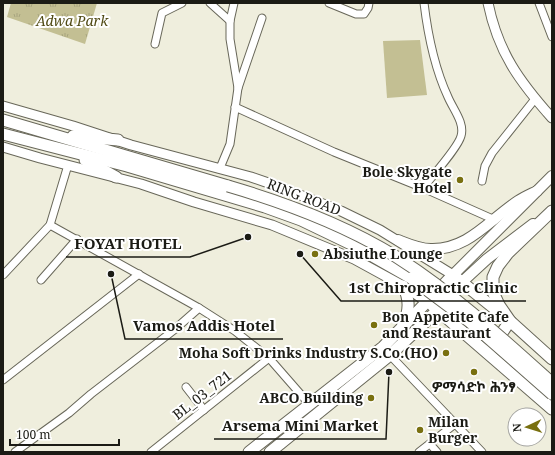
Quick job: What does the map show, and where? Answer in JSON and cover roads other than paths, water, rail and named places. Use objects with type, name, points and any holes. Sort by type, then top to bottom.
[{"type":"main road","name":"RING ROAD","points":[[3,120],[53,135],[128,162],[265,207],[308,223],[370,253],[436,295],[470,322],[552,394]]},
{"type":"main road","name":"RING ROAD","points":[[3,134],[63,149],[128,162],[280,202],[341,228],[384,250],[416,270],[480,318],[552,383]]},
{"type":"main road","points":[[53,135],[118,140]]},
{"type":"main road","points":[[63,149],[116,177]]},
{"type":"main road","points":[[396,335],[453,275],[552,176]]},
{"type":"main road","points":[[398,240],[430,249],[447,248],[463,242],[479,232],[518,201],[537,191]]},
{"type":"main road","points":[[270,452],[363,378],[387,351],[438,310],[462,282],[503,247],[552,211]]},
{"type":"main road","points":[[488,353],[510,321],[499,305],[494,292],[494,277],[498,266],[508,253],[552,211]]},
{"type":"main road","name":"RING ROAD","points":[[453,275],[510,321],[552,359]]},
{"type":"main road","points":[[249,452],[356,368],[387,351],[406,318],[408,310],[408,298],[403,286]]},
{"type":"main road","points":[[427,302],[552,409]]},
{"type":"main road","points":[[356,368],[363,378]]},
{"type":"street","points":[[155,44],[162,13],[182,3]]},
{"type":"street","points":[[210,3],[230,21]]},
{"type":"street","points":[[234,3],[230,21],[230,39],[238,88]]},
{"type":"street","points":[[329,3],[356,14],[364,14],[369,3]]},
{"type":"street","points":[[423,188],[458,144],[462,130],[436,68],[424,3]]},
{"type":"street","points":[[488,3],[495,32],[504,53],[524,85],[552,118]]},
{"type":"street","points":[[539,3],[552,37]]},
{"type":"street","points":[[220,168],[230,144],[238,88],[262,18]]},
{"type":"street","points":[[482,181],[485,166],[492,153],[535,99]]},
{"type":"street","name":"RING ROAD","points":[[3,106],[220,168],[277,186],[362,221],[398,240],[453,275]]},
{"type":"street","points":[[235,107],[334,152],[423,188],[495,220]]},
{"type":"street","points":[[3,147],[141,184],[194,202],[272,225],[354,259],[407,288],[427,302]]},
{"type":"street","points":[[3,275],[50,225],[68,165]]},
{"type":"street","points":[[50,225],[199,308],[235,331],[269,358],[310,405]]},
{"type":"street","points":[[41,280],[77,239]]},
{"type":"street","points":[[3,380],[139,274]]},
{"type":"street","points":[[14,452],[69,413],[91,394],[174,330],[199,308]]},
{"type":"street","points":[[387,351],[482,452]]},
{"type":"street","name":"BL_03_721","points":[[151,452],[269,358]]},
{"type":"street","points":[[186,387],[204,410]]},
{"type":"street","points":[[419,452],[455,424]]},
{"type":"street","points":[[430,444],[437,452]]},
{"type":"place","name":"Bole Skygate Hotel","points":[[460,180]]},
{"type":"place","name":"FOYAT HOTEL","points":[[248,237]]},
{"type":"place","name":"1st Chiropractic Clinic","points":[[300,254]]},
{"type":"place","name":"Absiuthe Lounge","points":[[315,254]]},
{"type":"place","name":"Vamos Addis Hotel","points":[[111,274]]},
{"type":"place","name":"Bon Appetite Cafe and Restaurant","points":[[374,325]]},
{"type":"place","name":"Moha Soft Drinks Industry S.Co.(HO)","points":[[446,353]]},
{"type":"place","name":"Arsema Mini Market","points":[[389,372]]},
{"type":"place","name":"ዎማሳድኮ ሕንፃ","points":[[474,372]]},
{"type":"place","name":"ABCO Building","points":[[371,398]]},
{"type":"place","name":"Milan Burger","points":[[420,430]]},
{"type":"park label","name":"Adwa Park","points":[[72,21]]}]
